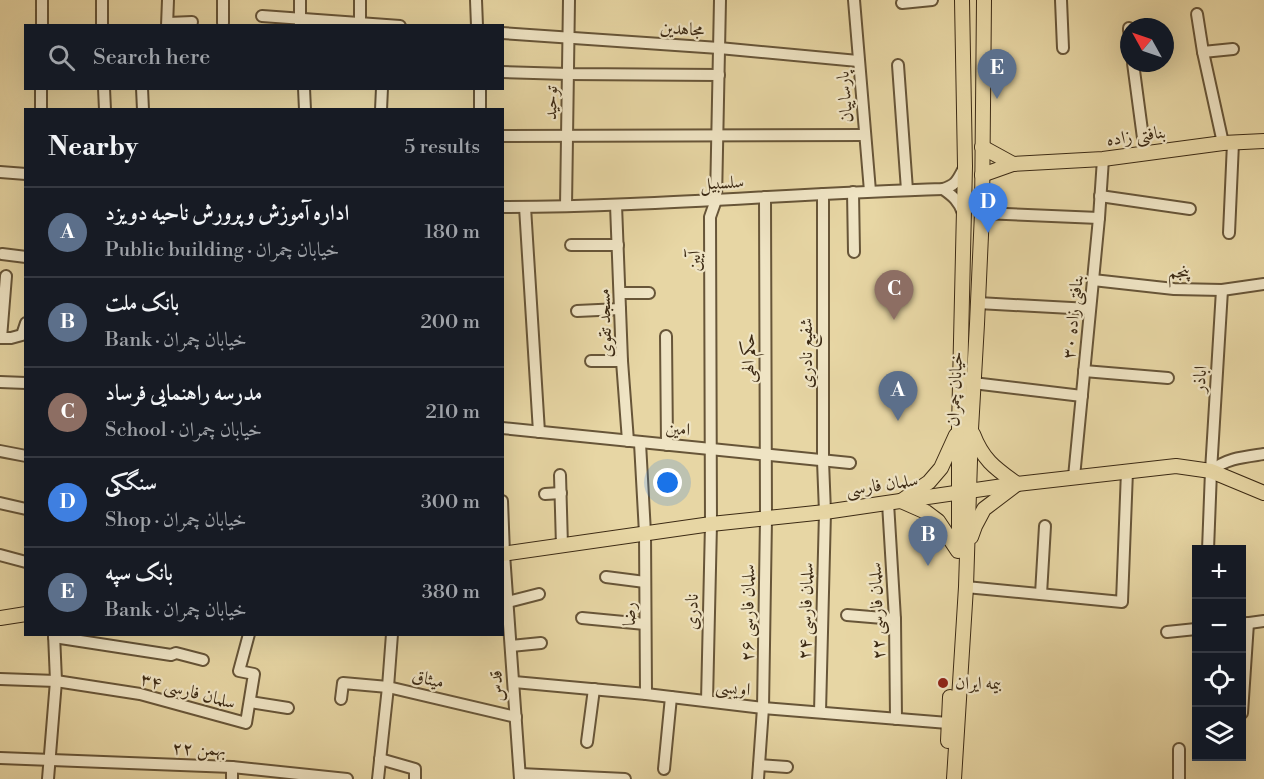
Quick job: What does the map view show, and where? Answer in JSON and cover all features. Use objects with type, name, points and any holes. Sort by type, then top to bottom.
[{"type":"main road","name":"خیابان چمران","points":[[946,779],[948,723],[963,552],[967,383],[963,217],[965,166],[962,0]]},
{"type":"main road","name":"خیابان چمران","points":[[967,383],[978,303],[982,213],[984,0]]},
{"type":"main road","name":"بنافتی زاده","points":[[982,176],[1013,164],[1102,159],[1228,143],[1264,141]]},
{"type":"main road","points":[[982,147],[1013,164]]},
{"type":"main road","points":[[965,429],[991,464],[1017,484],[984,509],[963,552],[938,521],[926,512],[895,502],[929,482],[941,468],[965,429]]},
{"type":"main road","name":"سلمان فارسی","points":[[504,554],[711,524],[825,512],[1017,484],[1176,466],[1210,471],[1264,493]]},
{"type":"main road","name":"خیابان چمران","points":[[954,779],[966,587],[963,552]]},
{"type":"main road","points":[[0,618],[24,614]]},
{"type":"street","points":[[42,0],[42,24]]},
{"type":"street","points":[[102,0],[102,24]]},
{"type":"street","points":[[168,0],[167,24],[192,22]]},
{"type":"street","points":[[223,0],[223,23]]},
{"type":"street","points":[[300,0],[300,22]]},
{"type":"street","points":[[360,0],[360,23]]},
{"type":"street","points":[[476,0],[477,24]]},
{"type":"street","name":"توحید","points":[[566,206],[569,0]]},
{"type":"street","name":"آیین","points":[[711,524],[710,217],[716,200],[720,0]]},
{"type":"street","name":"پارساییان","points":[[854,0],[870,191]]},
{"type":"street","points":[[902,3],[932,0]]},
{"type":"street","points":[[1061,0],[1063,48]]},
{"type":"street","points":[[1197,14],[1203,52],[1228,143],[1229,233]]},
{"type":"street","points":[[262,16],[300,22],[372,24]]},
{"type":"street","name":"مجاهدین","points":[[504,33],[719,48],[858,61]]},
{"type":"street","points":[[1203,52],[1233,49]]},
{"type":"street","points":[[898,65],[907,190]]},
{"type":"street","points":[[504,72],[719,75]]},
{"type":"street","points":[[1134,72],[1145,153]]},
{"type":"street","points":[[41,90],[41,108]]},
{"type":"street","points":[[104,90],[105,108]]},
{"type":"street","points":[[142,90],[143,108]]},
{"type":"street","points":[[304,90],[305,108]]},
{"type":"street","points":[[381,90],[381,108]]},
{"type":"street","points":[[480,90],[480,108]]},
{"type":"street","points":[[504,136],[864,135]]},
{"type":"street","name":"بنافتی زاده ۳۰","points":[[1074,477],[1101,196],[1102,159]]},
{"type":"street","points":[[943,189],[958,181],[965,166]]},
{"type":"street","points":[[0,172],[24,174]]},
{"type":"street","points":[[943,189],[960,205],[963,217]]},
{"type":"street","name":"سلسبیل","points":[[504,207],[616,205],[943,189]]},
{"type":"street","points":[[853,192],[854,252]]},
{"type":"street","name":"شفیع نادری","points":[[822,194],[825,512]]},
{"type":"street","points":[[1101,196],[1190,209]]},
{"type":"street","name":"حکم الهی","points":[[765,197],[766,519]]},
{"type":"street","name":"مسجد تقوی","points":[[616,205],[627,441]]},
{"type":"street","points":[[525,207],[539,432]]},
{"type":"street","points":[[982,213],[1099,218]]},
{"type":"street","points":[[571,245],[618,244]]},
{"type":"street","points":[[2,254],[24,257]]},
{"type":"street","points":[[6,276],[1,338],[22,335],[24,329]]},
{"type":"street","name":"پنجم","points":[[1093,280],[1174,289],[1222,290],[1264,284]]},
{"type":"street","name":"اباذر","points":[[1208,545],[1210,471],[1222,290]]},
{"type":"street","points":[[620,293],[649,293]]},
{"type":"street","points":[[978,303],[1090,309]]},
{"type":"street","points":[[577,311],[620,309]]},
{"type":"street","points":[[666,336],[667,445]]},
{"type":"street","points":[[591,361],[622,361]]},
{"type":"street","points":[[1084,371],[1168,378]]},
{"type":"street","points":[[0,382],[24,383]]},
{"type":"street","points":[[967,383],[1082,396]]},
{"type":"street","name":"امین","points":[[504,429],[850,464]]},
{"type":"street","name":"رضا","points":[[640,443],[645,533],[646,694]]},
{"type":"street","points":[[0,451],[24,456]]},
{"type":"street","points":[[1210,471],[1228,460],[1264,454]]},
{"type":"street","points":[[966,587],[1122,602],[1127,471]]},
{"type":"street","points":[[560,475],[562,546]]},
{"type":"street","points":[[545,494],[561,493]]},
{"type":"street","name":"سلمان فارسی ۲۲","points":[[895,502],[896,719]]},
{"type":"street","points":[[0,503],[24,508]]},
{"type":"street","name":"سلمان فارسی ۲۴","points":[[820,712],[825,512]]},
{"type":"street","name":"سلمان فارسی ۲۶","points":[[758,779],[763,708],[766,519]]},
{"type":"street","name":"نادری","points":[[707,701],[711,524]]},
{"type":"street","points":[[1041,594],[1045,526]]},
{"type":"street","points":[[0,555],[24,561]]},
{"type":"street","name":"قدس","points":[[504,564],[520,776]]},
{"type":"street","points":[[606,577],[645,582]]},
{"type":"street","points":[[508,602],[538,594]]},
{"type":"street","points":[[847,615],[895,619]]},
{"type":"street","points":[[582,618],[645,624]]},
{"type":"street","points":[[1246,623],[1264,621]]},
{"type":"street","points":[[1167,632],[1192,630]]},
{"type":"street","points":[[48,779],[56,681],[54,636],[171,655],[177,653],[203,660]]},
{"type":"street","name":"سلمان فارسی ۳۴","points":[[56,681],[140,694],[246,723],[254,674],[239,671],[248,636]]},
{"type":"street","points":[[341,699],[344,683],[388,687],[392,636]]},
{"type":"street","points":[[511,646],[541,643]]},
{"type":"street","points":[[1242,707],[1244,653]]},
{"type":"street","points":[[0,679],[56,681]]},
{"type":"street","name":"اویسی","points":[[514,682],[763,708],[948,723]]},
{"type":"street","name":"میثاق","points":[[378,779],[388,687],[516,717]]},
{"type":"street","points":[[587,742],[594,689]]},
{"type":"street","points":[[664,769],[671,697]]},
{"type":"street","points":[[250,702],[288,708]]},
{"type":"street","points":[[1179,749],[1179,779]]},
{"type":"street","name":"۲۲ بهمن","points":[[0,758],[232,767],[346,779]]},
{"type":"street","points":[[380,759],[415,769],[415,779]]},
{"type":"street","points":[[759,765],[787,767]]},
{"type":"street","points":[[232,767],[232,779]]},
{"type":"street","points":[[520,776],[625,779]]},
{"type":"place","name":"بانک سپه","points":[[997,99]]},
{"type":"place","name":"سنگکی","points":[[988,233]]},
{"type":"place","name":"مدرسه راهنمایی فرساد","points":[[894,320]]},
{"type":"place","name":"اداره آموزش و پرورش ناحیه دو یزد","points":[[898,421]]},
{"type":"place","name":"بانک ملت","points":[[928,566]]},
{"type":"place","name":"بیمه ایران","points":[[943,683]]}]
